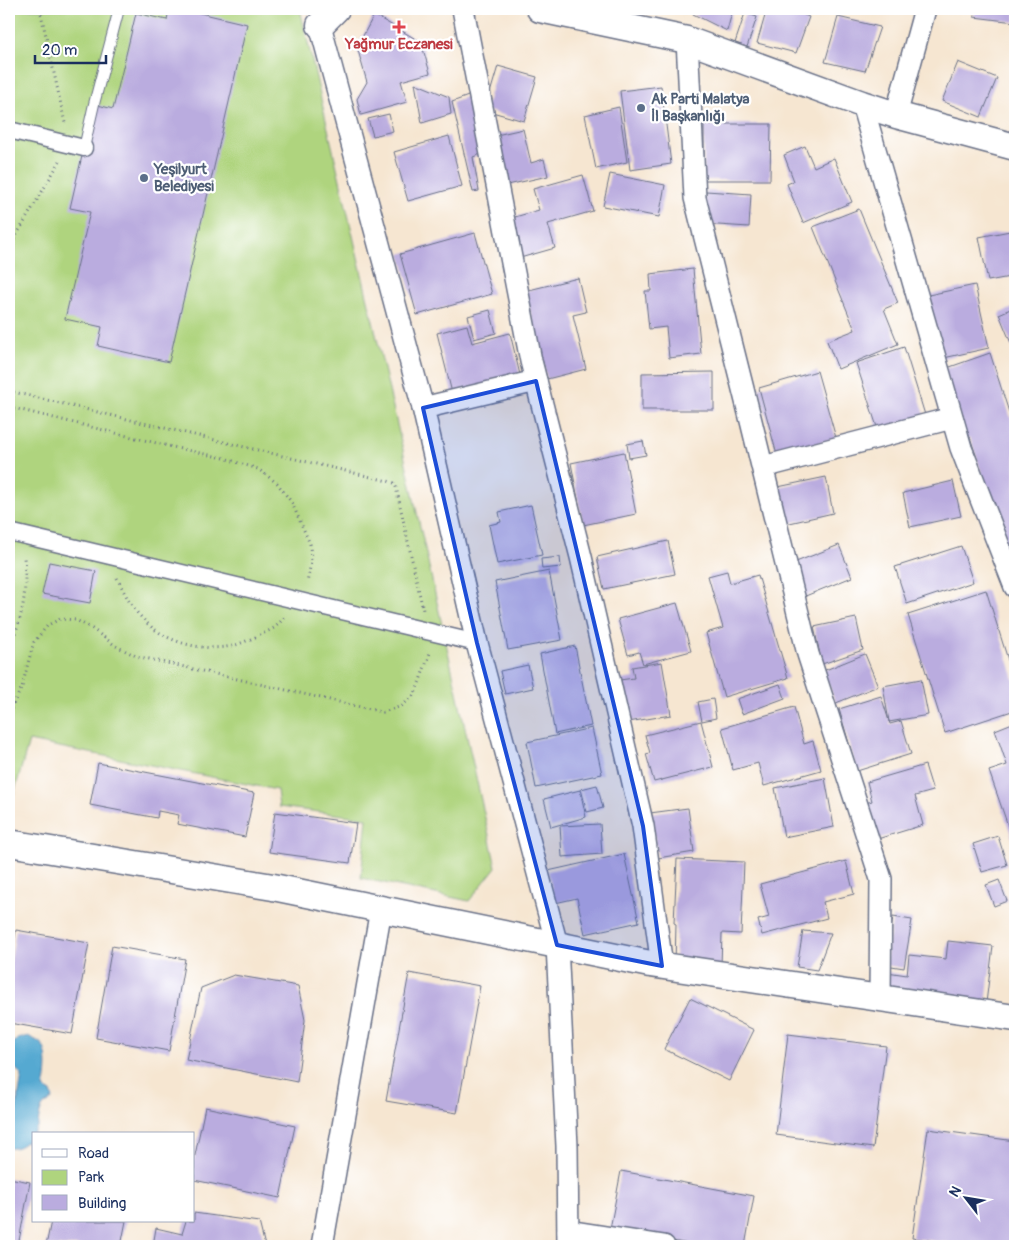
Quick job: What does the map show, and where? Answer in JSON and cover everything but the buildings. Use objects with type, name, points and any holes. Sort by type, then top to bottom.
[{"type":"street","points":[[462,9],[531,361],[581,556],[643,826],[662,966]]},
{"type":"street","points":[[540,9],[687,40],[862,104],[1015,147]]},
{"type":"street","points":[[896,115],[925,9]]},
{"type":"street","points":[[320,13],[423,408],[477,643],[557,945],[567,1146],[568,1239],[664,1246]]},
{"type":"street","points":[[687,40],[695,198],[808,654],[881,879],[880,998]]},
{"type":"street","points":[[862,104],[961,448],[1015,587]]},
{"type":"street","points":[[9,130],[77,146]]},
{"type":"street","points":[[423,408],[536,380]]},
{"type":"street","points":[[763,467],[952,418]]},
{"type":"street","points":[[15,533],[477,643]]},
{"type":"street","points":[[9,843],[273,886],[662,966],[1015,1018]]},
{"type":"street","points":[[322,1246],[381,908]]},
{"type":"lane","points":[[77,146],[94,104],[119,9]]},
{"type":"path","points":[[9,248],[77,146],[40,9]]},
{"type":"path","points":[[9,407],[224,458],[258,470],[277,483],[292,503],[310,544],[311,562],[306,586],[298,601],[294,608],[274,628],[233,646],[214,647],[195,646],[173,640],[156,630],[140,617],[128,599],[106,555]]},
{"type":"path","points":[[9,647],[16,633],[23,609],[25,588],[25,565],[15,533]]},
{"type":"highlighted area","points":[[536,381],[643,826],[662,966],[557,945],[477,643],[423,408]]},
{"type":"green space","points":[[9,9],[300,9],[403,450],[496,867],[469,901],[361,878],[367,818],[279,807],[277,790],[29,741],[9,811]]},
{"type":"water","points":[[28,1036],[43,1046],[47,1066],[44,1088],[51,1092],[53,1098],[43,1106],[34,1132],[32,1132],[27,1141],[18,1147],[9,1148],[9,1115],[16,1111],[22,1075],[11,1063],[9,1052],[12,1045],[20,1038]]},
{"type":"place","name":"Yağmur Eczanesi","points":[[399,27]]},
{"type":"place","name":"Ak Parti Malatya İl Başkanlığı","points":[[641,108]]},
{"type":"place","name":"Yeşilyurt Belediyesi","points":[[144,178]]}]
